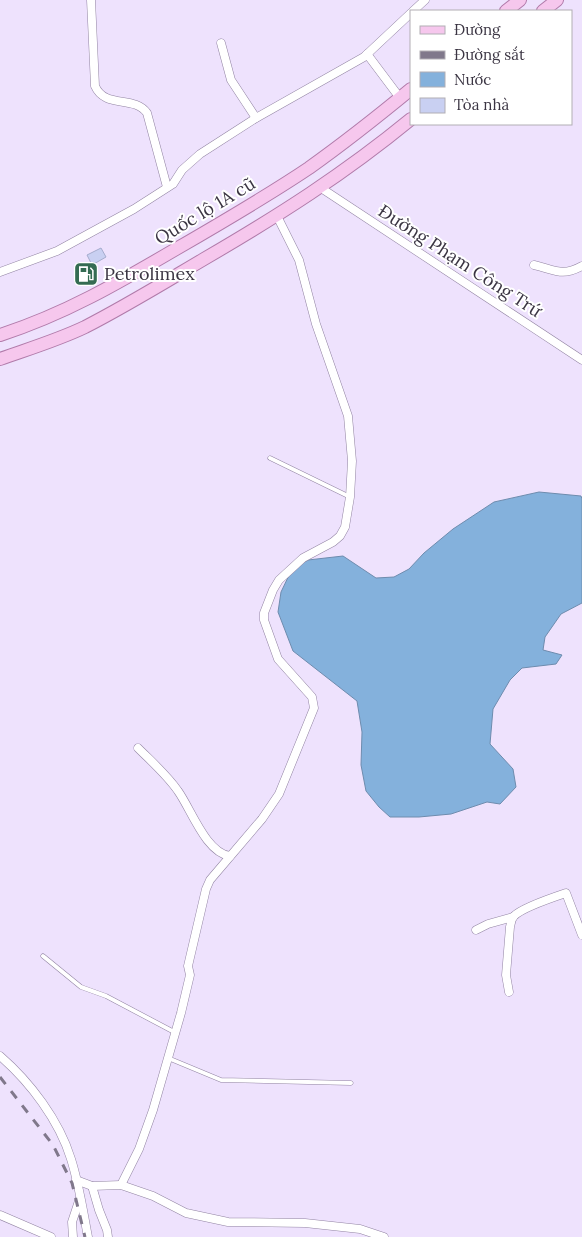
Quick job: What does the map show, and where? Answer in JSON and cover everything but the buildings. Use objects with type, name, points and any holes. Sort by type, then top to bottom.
[{"type":"main road","points":[[507,10],[520,0]]},
{"type":"main road","points":[[544,10],[557,0]]},
{"type":"main road","name":"Quốc lộ 1A cũ","points":[[0,335],[28,326],[74,306],[124,280],[253,204],[308,169],[355,135],[410,90]]},
{"type":"main road","points":[[0,359],[36,347],[84,327],[136,299],[321,188],[368,154],[410,120]]},
{"type":"main road","points":[[308,169],[321,188]]},
{"type":"street","points":[[91,0],[95,86],[106,99],[140,105],[147,113],[167,188]]},
{"type":"street","points":[[414,10],[425,0]]},
{"type":"street","points":[[0,272],[57,251],[134,209],[173,184],[182,170],[200,154],[256,118],[367,54],[372,47],[410,14]]},
{"type":"street","points":[[221,43],[231,80],[256,118]]},
{"type":"street","points":[[367,54],[400,98]]},
{"type":"street","name":"Đường Phạm Công Trứ","points":[[321,188],[582,360]]},
{"type":"street","points":[[121,1185],[139,1149],[153,1110],[176,1032],[190,976],[188,966],[206,889],[214,874],[262,819],[279,794],[314,708],[312,697],[278,659],[264,620],[264,613],[279,580],[303,558],[333,542],[340,536],[345,527],[350,497],[352,461],[348,416],[316,324],[299,260],[277,216]]},
{"type":"street","points":[[534,265],[562,273],[570,272],[582,266]]},
{"type":"street","points":[[138,748],[179,791],[198,826],[216,850],[224,856],[230,856]]},
{"type":"street","points":[[476,930],[488,924],[513,917],[546,900],[566,893],[582,935]]},
{"type":"street","points":[[508,992],[506,975],[510,927],[513,917]]},
{"type":"street","points":[[0,1056],[21,1074],[37,1094],[55,1124],[70,1156],[88,1237]]},
{"type":"street","points":[[76,1180],[92,1186],[121,1185],[153,1196],[186,1213],[228,1222],[305,1223],[360,1229],[384,1237]]},
{"type":"street","points":[[92,1186],[108,1237]]},
{"type":"street","points":[[73,1237],[72,1222],[80,1196]]},
{"type":"street","points":[[0,1214],[51,1237]]},
{"type":"lane","points":[[270,458],[350,497]]},
{"type":"lane","points":[[43,956],[81,988],[106,996],[176,1032]]},
{"type":"lane","points":[[168,1058],[221,1080],[351,1083]]},
{"type":"water","points":[[539,492],[581,496],[582,603],[561,614],[545,637],[543,650],[562,655],[556,664],[522,668],[510,680],[493,709],[490,744],[513,769],[516,787],[500,804],[487,802],[451,814],[390,817],[366,791],[361,765],[362,732],[357,701],[293,651],[278,612],[281,592],[292,569],[308,560],[343,556],[376,578],[394,577],[409,569],[424,553],[453,529],[494,502]]},
{"type":"railway","points":[[0,1077],[53,1145],[72,1183],[85,1237]]},
{"type":"place","name":"Petrolimex","points":[[86,274]]}]
